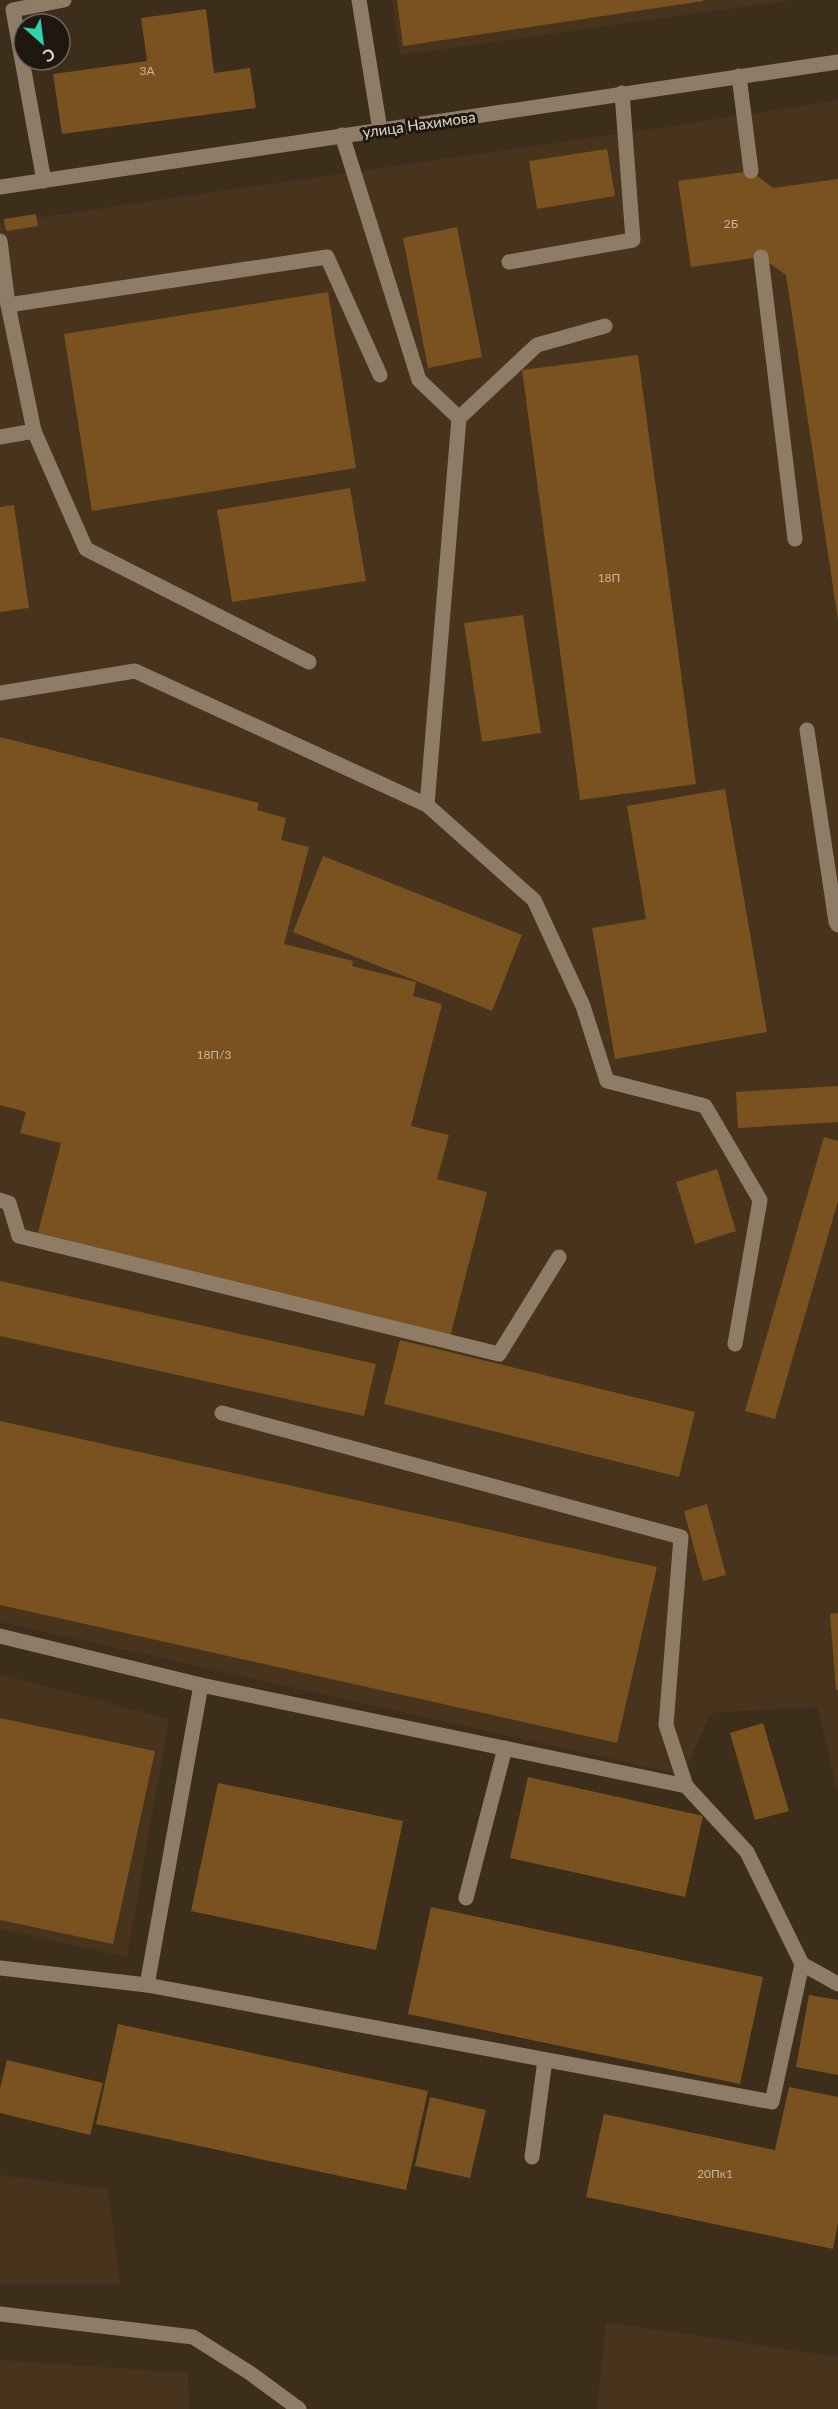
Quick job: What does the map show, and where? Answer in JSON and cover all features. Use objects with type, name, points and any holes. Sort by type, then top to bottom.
[{"type":"street","points":[[44,181],[13,10],[64,0]]},
{"type":"street","points":[[359,0],[381,130]]},
{"type":"street","name":"улица Нахимова","points":[[0,187],[838,62]]},
{"type":"street","points":[[739,76],[751,171]]},
{"type":"street","points":[[509,262],[633,240],[622,93]]},
{"type":"street","points":[[342,135],[419,380],[459,418]]},
{"type":"street","points":[[0,241],[8,305],[34,431],[86,549],[309,662]]},
{"type":"street","points":[[8,305],[327,257],[380,375]]},
{"type":"street","points":[[761,257],[795,539]]},
{"type":"street","points":[[427,805],[459,418],[537,345],[605,326]]},
{"type":"street","points":[[0,437],[34,431]]},
{"type":"street","points":[[0,693],[135,671],[427,805],[534,900],[583,1006],[607,1081],[705,1106],[760,1200],[735,1344]]},
{"type":"street","points":[[807,730],[838,925]]},
{"type":"street","points":[[0,1200],[9,1203],[19,1236],[500,1354],[559,1257]]},
{"type":"street","points":[[222,1413],[681,1538],[666,1725],[686,1786],[747,1852],[802,1964],[838,1984]]},
{"type":"street","points":[[0,1636],[201,1685],[686,1786]]},
{"type":"street","points":[[147,1985],[201,1685]]},
{"type":"street","points":[[466,1898],[505,1748]]},
{"type":"street","points":[[0,1968],[147,1985],[772,2102],[802,1964]]},
{"type":"street","points":[[532,2157],[545,2060]]},
{"type":"street","points":[[0,2314],[193,2337],[250,2373],[298,2409]]},
{"type":"shaded area","points":[[392,0],[793,0],[400,55]]},
{"type":"shaded area","points":[[838,100],[838,1793],[817,1707],[711,1713],[683,1775],[0,1622],[0,223]]},
{"type":"shaded area","points":[[0,1674],[169,1719],[127,1957],[0,1929]]},
{"type":"shaded area","points":[[0,2175],[108,2189],[120,2284],[0,2284]]},
{"type":"shaded area","points":[[606,2322],[838,2357],[838,2409],[597,2409]]},
{"type":"shaded area","points":[[0,2360],[188,2373],[189,2409],[0,2409]]},
{"type":"building","points":[[397,0],[703,0],[703,1],[403,46]]},
{"type":"building","points":[[206,9],[214,73],[250,68],[256,108],[62,134],[53,74],[147,61],[141,18]]},
{"type":"building","points":[[607,149],[615,196],[537,209],[529,161]]},
{"type":"building","points":[[751,171],[773,188],[838,179],[838,620],[786,275],[761,257],[691,267],[678,181]]},
{"type":"building","points":[[36,214],[38,226],[6,231],[4,219]]},
{"type":"building","points":[[457,227],[482,357],[428,368],[403,238]]},
{"type":"building","points":[[328,292],[356,468],[92,511],[64,334]]},
{"type":"building","points":[[638,355],[696,784],[580,800],[522,370]]},
{"type":"building","points":[[350,488],[366,581],[232,602],[217,510]]},
{"type":"building","points":[[14,505],[29,608],[0,612],[0,507]]},
{"type":"building","points":[[523,615],[541,733],[482,742],[464,623]]},
{"type":"building","points":[[0,737],[259,803],[257,810],[286,818],[281,840],[309,847],[284,944],[353,961],[352,966],[416,982],[413,996],[442,1004],[411,1126],[449,1135],[437,1179],[487,1192],[450,1337],[38,1233],[61,1143],[20,1133],[26,1112],[0,1105]]},
{"type":"building","points":[[725,789],[767,1032],[615,1059],[592,928],[646,919],[627,806]]},
{"type":"building","points":[[323,856],[522,935],[492,1011],[293,932]]},
{"type":"building","points":[[838,1086],[838,1122],[738,1128],[736,1092]]},
{"type":"building","points":[[824,1137],[838,1141],[838,1201],[775,1419],[745,1411]]},
{"type":"building","points":[[717,1169],[736,1231],[695,1244],[676,1182]]},
{"type":"building","points":[[0,1281],[376,1364],[364,1416],[0,1336]]},
{"type":"building","points":[[400,1340],[695,1412],[679,1477],[384,1404]]},
{"type":"building","points":[[0,1421],[657,1567],[617,1743],[0,1605]]},
{"type":"building","points":[[707,1504],[726,1575],[703,1581],[684,1511]]},
{"type":"building","points":[[838,1613],[838,1690],[836,1690],[830,1614]]},
{"type":"building","points":[[0,1718],[155,1751],[113,1944],[0,1920]]},
{"type":"building","points":[[763,1723],[789,1811],[755,1820],[730,1733]]},
{"type":"building","points":[[528,1777],[703,1816],[685,1897],[510,1858]]},
{"type":"building","points":[[218,1783],[403,1821],[376,1950],[191,1911]]},
{"type":"building","points":[[431,1907],[763,1977],[740,2084],[408,2014]]},
{"type":"building","points":[[809,1995],[838,2000],[838,2075],[796,2067]]},
{"type":"building","points":[[118,2024],[428,2091],[406,2190],[96,2124]]},
{"type":"building","points":[[7,2060],[103,2083],[90,2135],[0,2113],[0,2089]]},
{"type":"building","points":[[789,2087],[838,2097],[838,2223],[833,2249],[586,2197],[604,2114],[775,2150]]},
{"type":"building","points":[[430,2097],[486,2110],[470,2178],[415,2166]]}]
